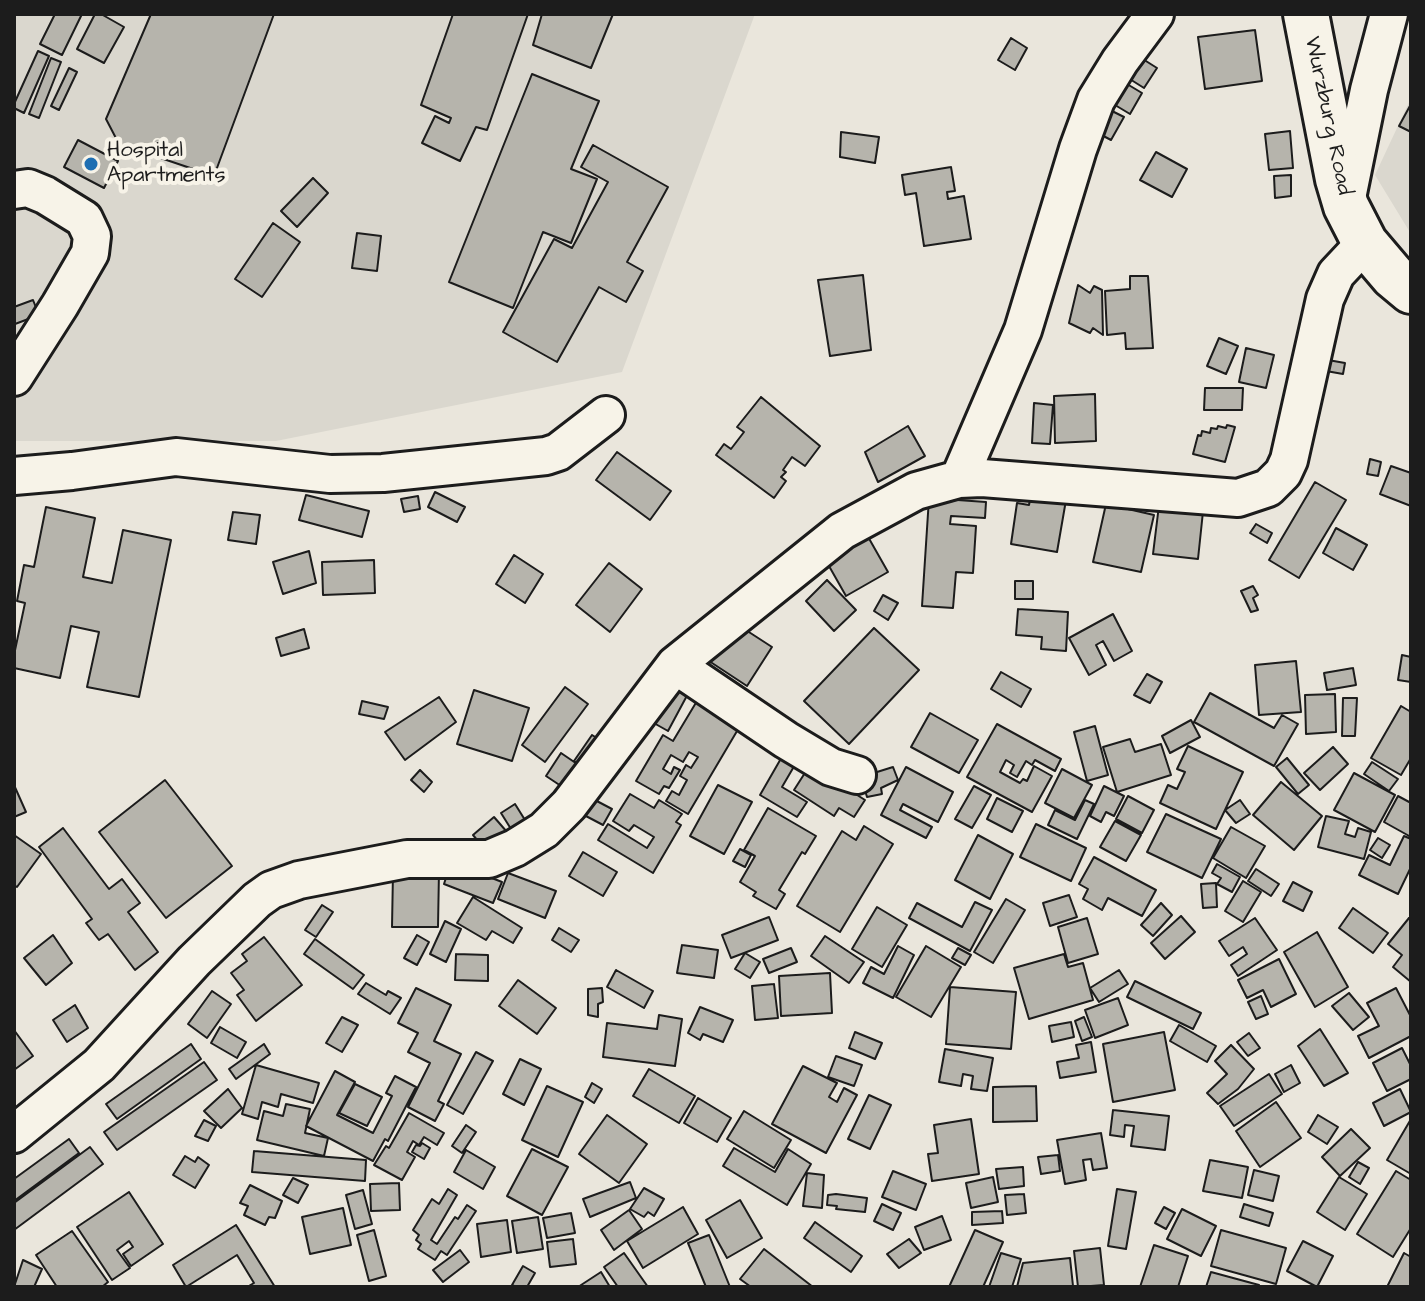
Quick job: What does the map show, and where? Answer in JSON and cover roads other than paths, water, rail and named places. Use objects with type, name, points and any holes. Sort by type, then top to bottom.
[{"type":"main road","name":"Wurzburg Road","points":[[1306,14],[1338,179],[1355,225],[1393,276],[1411,291]]},
{"type":"street","points":[[959,479],[1023,330],[1096,100],[1155,14]]},
{"type":"street","points":[[14,1134],[99,1065],[194,961],[271,890],[299,880],[407,859],[489,859],[544,830],[569,805],[675,665],[842,531],[916,491],[959,479],[982,478],[1238,498],[1268,488],[1277,481],[1289,460],[1325,299],[1355,225],[1369,90],[1389,14]]},
{"type":"street","points":[[14,190],[28,188],[45,195],[84,219],[92,236],[90,253],[14,377]]},
{"type":"street","points":[[14,476],[176,457],[330,474],[383,473],[546,456],[558,452],[606,415]]},
{"type":"street","points":[[675,665],[786,740],[831,767],[857,775]]},
{"type":"place","name":"Hospital Apartments","points":[[91,164]]}]
